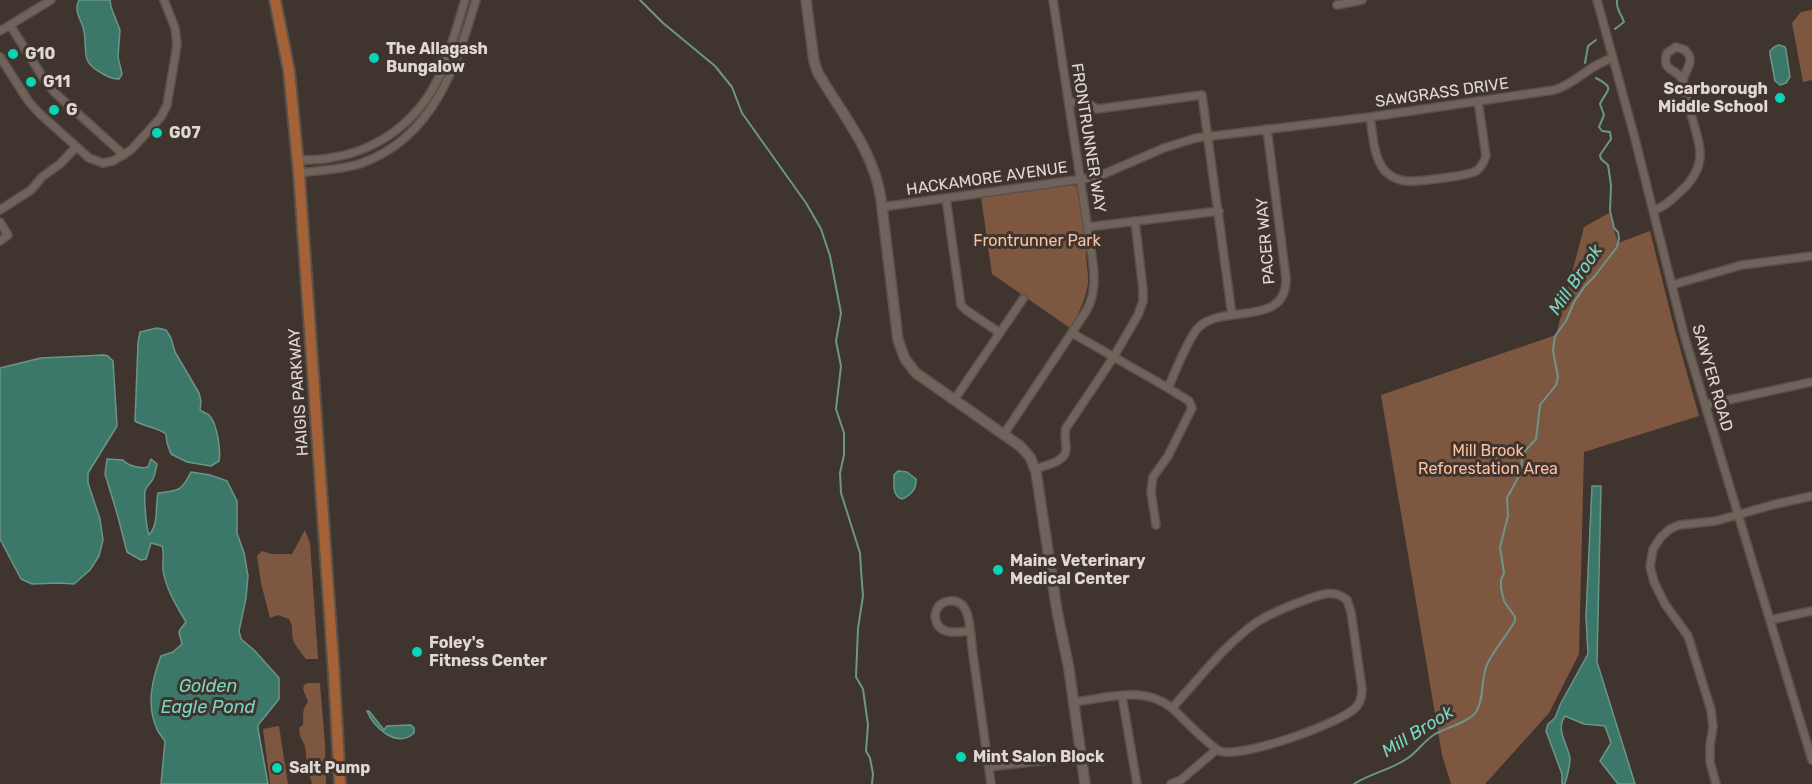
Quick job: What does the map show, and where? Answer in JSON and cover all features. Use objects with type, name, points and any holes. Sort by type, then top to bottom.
[{"type":"main road","name":"HAIGIS PARKWAY","points":[[275,0],[289,71],[298,160],[340,784]]},
{"type":"street","points":[[0,31],[51,0]]},
{"type":"street","points":[[0,57],[32,106],[88,158],[107,163],[131,150],[161,117],[168,105],[177,45],[175,28],[165,0]]},
{"type":"street","points":[[298,160],[329,159],[351,154],[391,135],[412,118],[439,79],[465,0]]},
{"type":"street","points":[[299,173],[360,164],[395,146],[414,131],[428,114],[450,74],[476,0]]},
{"type":"street","points":[[806,0],[814,61],[818,73],[869,158],[880,191],[898,340],[902,351],[916,373],[1004,434],[1027,453],[1035,469],[1074,702],[1085,784]]},
{"type":"street","name":"FRONTRUNNER WAY","points":[[1004,434],[1090,306],[1094,291],[1095,275],[1053,0]]},
{"type":"street","points":[[1337,5],[1362,0]]},
{"type":"street","name":"SAWYER ROAD","points":[[1597,0],[1705,405],[1812,760]]},
{"type":"street","points":[[10,25],[54,92],[124,155]]},
{"type":"street","points":[[1653,210],[1664,206],[1684,188],[1698,171],[1700,163],[1700,150],[1683,80],[1669,69],[1666,63],[1667,53],[1676,47],[1685,50],[1690,59],[1683,80]]},
{"type":"street","name":"SAWGRASS DRIVE","points":[[1267,129],[1370,117],[1560,88],[1595,65],[1613,58]]},
{"type":"street","points":[[1069,102],[1084,101],[1097,109],[1202,95],[1232,315]]},
{"type":"street","points":[[1370,117],[1378,158],[1391,175],[1400,180],[1410,181],[1466,174],[1476,171],[1486,156],[1478,101]]},
{"type":"street","name":"HACKAMORE AVENUE","points":[[882,207],[1081,180],[1113,171],[1183,141],[1267,129]]},
{"type":"street","name":"PACER WAY","points":[[1168,388],[1196,330],[1208,320],[1271,307],[1282,296],[1286,285],[1267,129]]},
{"type":"street","points":[[0,210],[31,190],[76,147]]},
{"type":"street","points":[[946,198],[961,305],[1000,333]]},
{"type":"street","points":[[1088,227],[1218,211]]},
{"type":"street","points":[[1035,469],[1057,461],[1065,455],[1067,451],[1066,428],[1113,358],[1138,315],[1143,300],[1143,288],[1135,221]]},
{"type":"street","points":[[0,222],[8,235],[0,241]]},
{"type":"street","points":[[1672,285],[1735,266],[1812,256]]},
{"type":"street","points":[[954,400],[1023,299]]},
{"type":"street","points":[[1072,333],[1186,398],[1192,404],[1168,456],[1154,477],[1151,491],[1156,525]]},
{"type":"street","points":[[1705,405],[1812,382]]},
{"type":"street","points":[[1716,784],[1710,762],[1713,728],[1711,710],[1688,636],[1658,590],[1652,574],[1650,557],[1656,542],[1674,527],[1716,521],[1812,496]]},
{"type":"street","points":[[1074,702],[1133,695],[1151,696],[1172,708],[1216,750],[1223,752],[1237,752],[1322,726],[1350,712],[1358,705],[1362,694],[1351,612],[1345,598],[1335,593],[1325,593],[1257,622],[1226,649],[1172,708]]},
{"type":"street","points":[[970,631],[953,633],[942,630],[936,621],[936,610],[939,605],[949,600],[957,601],[963,605],[968,615],[991,784]]},
{"type":"street","points":[[1770,620],[1812,611]]},
{"type":"street","points":[[1122,696],[1137,784]]},
{"type":"street","points":[[1802,727],[1812,725]]},
{"type":"street","points":[[1171,784],[1181,780],[1216,750]]},
{"type":"street","points":[[989,768],[1081,756]]},
{"type":"green space","points":[[1812,10],[1812,80],[1803,82],[1792,23],[1801,12]]},
{"type":"green space","name":"Frontrunner Park","points":[[1071,185],[1080,190],[1087,244],[1088,278],[1082,304],[1070,328],[992,274],[981,197]]},
{"type":"green space","name":"Mill Brook Reforestation Area","points":[[1609,213],[1618,243],[1650,231],[1699,416],[1584,452],[1579,654],[1549,713],[1485,784],[1451,784],[1442,755],[1381,395],[1556,335],[1584,227]]},
{"type":"green space","points":[[305,530],[310,543],[318,659],[306,659],[299,650],[293,638],[289,619],[278,615],[270,618],[257,556],[262,551],[272,554],[292,554]]},
{"type":"green space","points":[[307,683],[320,684],[326,784],[312,784],[305,746],[300,736],[299,728],[303,725],[304,710],[308,702],[303,689]]},
{"type":"green space","name":"Salt Pump","points":[[279,726],[288,784],[270,784],[263,729]]},
{"type":"water","points":[[79,0],[110,0],[120,30],[118,57],[122,74],[119,79],[107,76],[91,66],[88,61],[84,31],[77,12]]},
{"type":"water","points":[[1779,45],[1785,47],[1790,77],[1786,83],[1780,85],[1775,81],[1770,54],[1774,47]]},
{"type":"water","points":[[157,328],[166,330],[171,338],[175,352],[199,393],[200,410],[209,415],[214,424],[219,444],[219,461],[211,466],[187,462],[171,454],[166,434],[135,421],[140,332]]},
{"type":"water","points":[[104,355],[113,361],[117,426],[88,473],[88,483],[100,519],[103,540],[99,556],[90,570],[74,584],[32,584],[21,579],[0,539],[0,368],[41,358]]},
{"type":"water","name":"Golden Eagle Pond","points":[[107,459],[123,460],[138,467],[148,467],[151,459],[157,464],[153,479],[145,491],[149,535],[155,521],[158,493],[179,489],[191,472],[227,481],[237,501],[237,533],[244,553],[248,576],[239,631],[241,639],[279,678],[279,699],[258,725],[268,784],[161,784],[165,741],[158,730],[152,711],[153,683],[161,656],[173,652],[182,644],[179,632],[186,622],[166,584],[162,546],[151,543],[146,559],[141,560],[127,552],[105,474]]},
{"type":"water","points":[[898,471],[907,472],[916,479],[912,492],[902,499],[894,489],[894,475]]},
{"type":"water","points":[[1592,486],[1601,486],[1597,662],[1635,784],[1618,784],[1600,761],[1611,743],[1605,726],[1584,724],[1565,716],[1561,727],[1570,762],[1565,784],[1562,784],[1562,774],[1546,731],[1588,654],[1586,616]]},
{"type":"water","points":[[367,711],[384,730],[387,726],[411,725],[414,733],[400,739],[386,734],[374,723]]},
{"type":"waterway","points":[[640,0],[663,23],[715,66],[732,87],[742,113],[806,203],[821,229],[830,256],[841,313],[836,341],[841,366],[836,409],[844,433],[844,455],[840,473],[841,493],[860,553],[863,596],[858,628],[856,677],[863,689],[868,725],[866,751],[873,774],[872,784]]},
{"type":"waterway","name":"Mill Brook","points":[[1615,29],[1624,22],[1617,0]]},
{"type":"waterway","name":"Mill Brook","points":[[1585,63],[1588,46],[1596,40]]},
{"type":"waterway","name":"Mill Brook","points":[[1354,784],[1401,762],[1435,734],[1473,716],[1479,707],[1486,667],[1515,621],[1515,617],[1504,601],[1501,588],[1504,573],[1500,547],[1508,516],[1507,498],[1521,472],[1525,451],[1536,439],[1540,405],[1556,385],[1558,377],[1553,351],[1555,336],[1566,321],[1574,302],[1617,247],[1619,239],[1610,211],[1611,185],[1608,165],[1600,155],[1611,139],[1610,132],[1602,131],[1599,127],[1604,115],[1600,104],[1608,87],[1596,78]]},
{"type":"place","name":"G10","points":[[13,54]]},
{"type":"place","name":"The Allagash Bungalow","points":[[374,58]]},
{"type":"place","name":"G11","points":[[31,82]]},
{"type":"place","name":"Scarborough Middle School","points":[[1780,98]]},
{"type":"place","name":"G","points":[[54,110]]},
{"type":"place","name":"G07","points":[[157,133]]},
{"type":"place","name":"Maine Veterinary Medical Center","points":[[998,570]]},
{"type":"place","name":"Foley's Fitness Center","points":[[417,652]]},
{"type":"place","name":"Mint Salon Block","points":[[961,757]]},
{"type":"place","name":"Salt Pump","points":[[277,768]]}]
